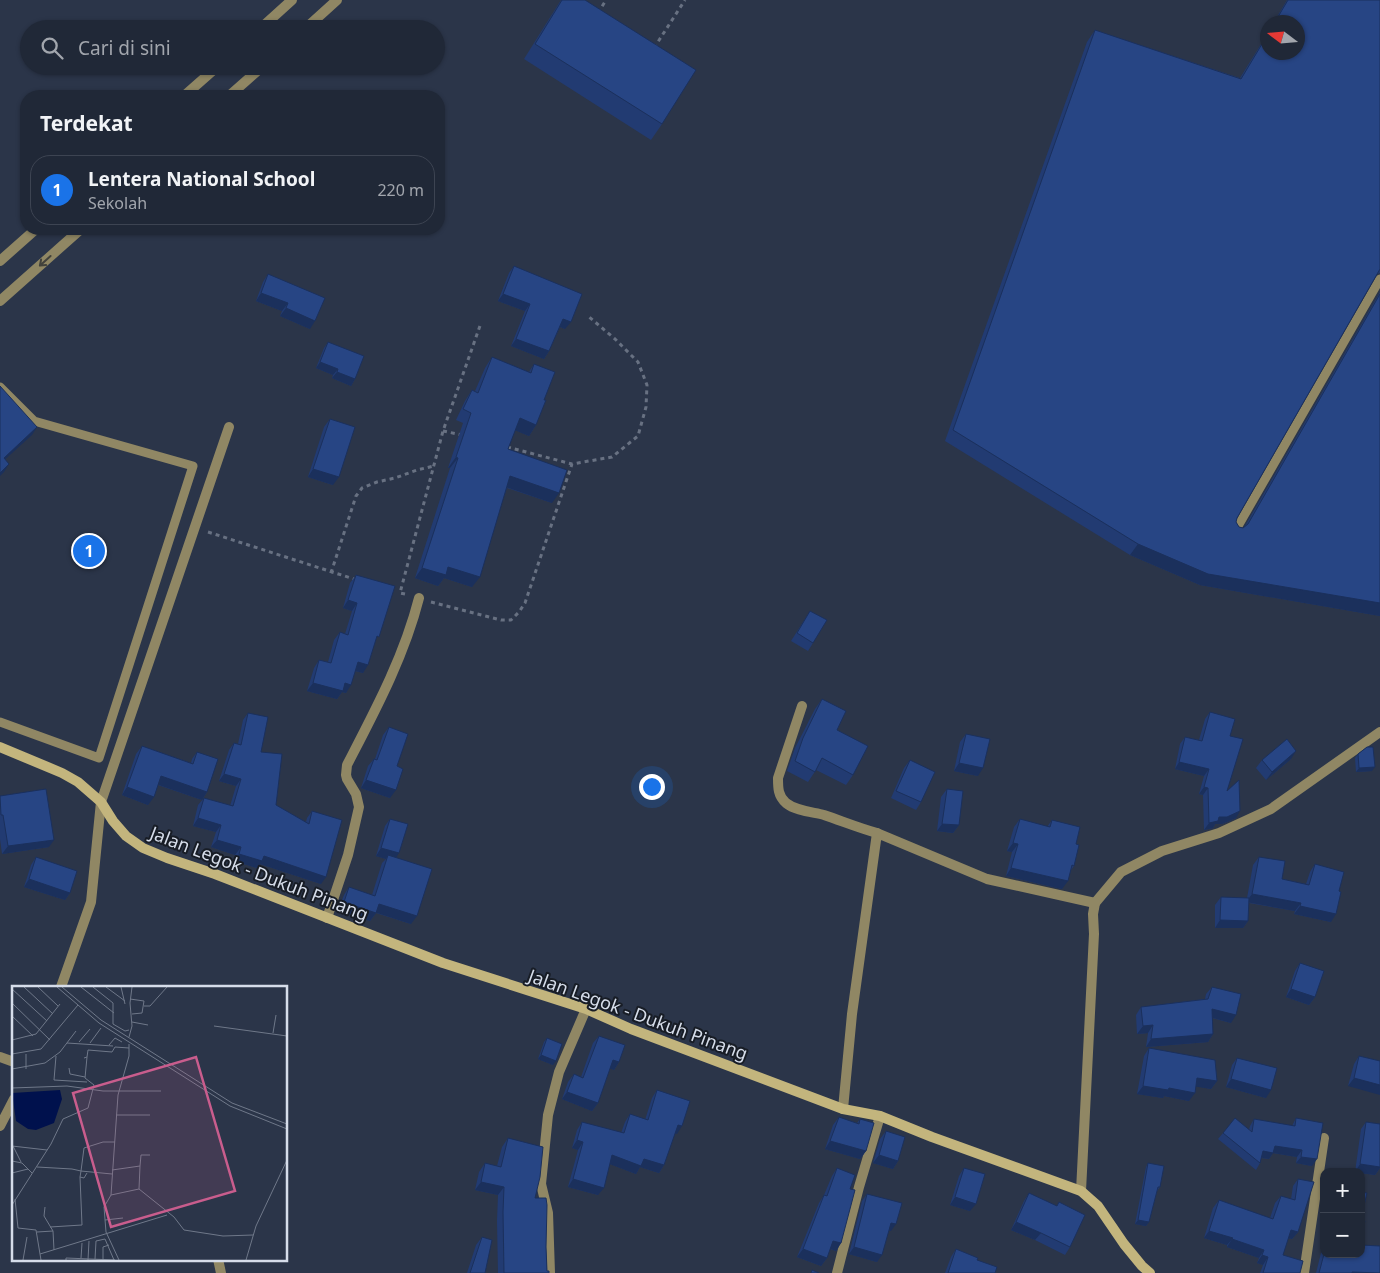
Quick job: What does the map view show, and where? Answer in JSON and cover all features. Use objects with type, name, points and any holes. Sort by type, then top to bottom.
[{"type":"street","points":[[270,20],[292,0]]},
{"type":"street","points":[[315,20],[337,0]]},
{"type":"street","points":[[191,90],[208,75]]},
{"type":"street","points":[[236,90],[253,75]]},
{"type":"street","points":[[0,261],[29,235]]},
{"type":"street","points":[[0,301],[74,235]]},
{"type":"street","points":[[61,986],[90,902],[101,802],[229,427]]},
{"type":"street","points":[[327,918],[348,856],[359,807],[356,794],[346,779],[347,765],[386,689],[412,625],[419,598]]},
{"type":"street","points":[[802,706],[778,778],[780,795],[790,806],[877,833],[987,879],[1096,903]]},
{"type":"street","points":[[1081,1192],[1094,934],[1093,914],[1096,903],[1121,872],[1162,851],[1219,833],[1272,809],[1380,732]]},
{"type":"street","name":"Jalan Legok - Dukuh Pinang","points":[[0,747],[62,773],[78,782],[101,802],[126,836],[143,848],[167,858],[215,874],[443,964],[586,1009],[631,1029],[843,1108],[880,1116],[1081,1192],[1098,1206],[1124,1244],[1150,1273]]},
{"type":"street","points":[[843,1108],[852,1014],[877,833]]},
{"type":"street","points":[[550,1273],[548,1213],[541,1184],[548,1115],[559,1072],[586,1009]]},
{"type":"street","points":[[0,1057],[12,1061]]},
{"type":"street","points":[[0,1126],[12,1103]]},
{"type":"street","points":[[836,1273],[880,1116]]},
{"type":"street","points":[[1304,1273],[1324,1138]]},
{"type":"street","points":[[218,1260],[221,1273]]},
{"type":"lane","points":[[1234,533],[1380,279]]},
{"type":"lane","points":[[0,386],[34,421],[193,466],[99,758],[0,722]]},
{"type":"path","points":[[596,17],[606,0]]},
{"type":"path","points":[[652,52],[684,0]]},
{"type":"path","points":[[498,445],[572,464],[612,457],[638,436],[646,407],[647,385],[638,362],[616,339],[588,316]]},
{"type":"path","points":[[400,593],[443,430],[481,323]]},
{"type":"path","points":[[443,430],[471,438]]},
{"type":"path","points":[[392,590],[501,620],[511,620],[525,603],[572,464]]},
{"type":"path","points":[[331,573],[356,496],[362,488],[434,466]]},
{"type":"path","points":[[195,528],[357,580]]},
{"type":"building","points":[[562,0],[585,0],[696,70],[662,124],[535,44]]},
{"type":"building","points":[[1288,0],[1380,0],[1380,269],[1236,522],[1239,527],[1243,528],[1248,524],[1380,294],[1380,603],[1208,574],[1138,544],[953,430],[1095,30],[1241,79],[1260,47],[1260,60],[1305,60],[1305,15],[1279,15]]},
{"type":"building","points":[[514,266],[582,294],[571,322],[563,319],[549,351],[516,339],[530,304],[503,294]]},
{"type":"building","points":[[268,274],[325,298],[315,321],[286,308],[288,303],[261,293]]},
{"type":"building","points":[[328,342],[364,356],[355,379],[337,372],[338,369],[320,362]]},
{"type":"building","points":[[492,357],[531,373],[534,364],[555,372],[536,425],[520,418],[508,449],[567,470],[559,493],[510,476],[480,577],[448,567],[446,575],[422,568],[471,413],[463,409],[472,390],[478,393]]},
{"type":"building","points":[[0,386],[37,427],[4,458],[9,464],[0,473]]},
{"type":"building","points":[[330,419],[355,427],[339,477],[313,469]]},
{"type":"building","points":[[356,575],[395,586],[368,665],[358,662],[351,685],[345,683],[343,691],[313,683],[319,660],[331,663],[340,632],[348,635],[357,603],[348,600]]},
{"type":"building","points":[[810,611],[827,620],[813,643],[797,633]]},
{"type":"building","points":[[822,699],[846,711],[837,730],[868,746],[853,775],[822,758],[815,772],[795,761],[803,738]]},
{"type":"building","points":[[1210,712],[1235,719],[1230,736],[1243,739],[1227,791],[1239,780],[1240,811],[1227,817],[1219,817],[1218,821],[1209,823],[1208,788],[1204,787],[1209,769],[1179,762],[1185,737],[1202,741]]},
{"type":"building","points":[[248,713],[268,717],[261,752],[282,754],[276,805],[309,824],[312,811],[342,820],[326,877],[264,856],[262,861],[239,854],[241,847],[217,840],[221,825],[198,818],[204,798],[233,806],[241,779],[224,774],[234,743],[241,745]]},
{"type":"building","points":[[389,727],[408,734],[397,766],[403,769],[396,790],[366,780],[374,759],[377,760]]},
{"type":"building","points":[[966,734],[990,739],[983,768],[959,763]]},
{"type":"building","points":[[1287,739],[1296,751],[1272,772],[1262,760]]},
{"type":"building","points":[[142,746],[193,764],[197,752],[218,759],[207,792],[161,776],[154,797],[127,787]]},
{"type":"building","points":[[1367,747],[1373,747],[1375,767],[1359,768],[1358,754]]},
{"type":"building","points":[[910,760],[935,772],[921,802],[896,791]]},
{"type":"building","points":[[46,789],[54,840],[8,846],[3,815],[1,815],[0,796]]},
{"type":"building","points":[[947,789],[963,791],[959,825],[942,824]]},
{"type":"building","points":[[390,819],[408,824],[399,853],[381,848]]},
{"type":"building","points":[[1020,819],[1050,827],[1052,820],[1080,827],[1076,844],[1079,845],[1068,881],[1011,868],[1018,844],[1013,843]]},
{"type":"building","points":[[388,855],[432,869],[417,916],[379,904],[376,913],[344,902],[349,887],[375,896]]},
{"type":"building","points":[[36,857],[77,871],[70,893],[29,879]]},
{"type":"building","points":[[1259,857],[1285,861],[1282,879],[1309,885],[1315,864],[1344,872],[1336,914],[1300,906],[1301,903],[1252,894]]},
{"type":"building","points":[[1221,897],[1249,898],[1248,921],[1220,920]]},
{"type":"building","points":[[1300,963],[1324,971],[1315,997],[1291,989]]},
{"type":"building","points":[[1212,987],[1241,994],[1236,1015],[1212,1009],[1213,1034],[1151,1039],[1153,1025],[1143,1026],[1141,1007],[1208,999]]},
{"type":"building","points":[[599,1036],[625,1045],[619,1062],[613,1060],[598,1103],[567,1092],[574,1074],[583,1078]]},
{"type":"building","points":[[547,1038],[562,1044],[556,1061],[541,1055]]},
{"type":"building","points":[[1149,1048],[1215,1060],[1217,1081],[1197,1078],[1195,1093],[1143,1086]]},
{"type":"building","points":[[1359,1056],[1380,1061],[1380,1085],[1354,1078]]},
{"type":"building","points":[[1237,1058],[1277,1068],[1271,1090],[1231,1079]]},
{"type":"building","points":[[657,1090],[690,1101],[682,1126],[678,1125],[664,1165],[644,1159],[641,1166],[612,1155],[604,1188],[573,1179],[583,1142],[577,1140],[582,1122],[624,1133],[630,1114],[648,1120]]},
{"type":"building","points":[[839,1117],[859,1124],[860,1119],[874,1123],[866,1151],[830,1141]]},
{"type":"building","points":[[1235,1118],[1252,1132],[1254,1119],[1295,1126],[1296,1118],[1323,1123],[1317,1159],[1301,1157],[1302,1150],[1275,1146],[1273,1153],[1263,1151],[1260,1163],[1223,1133]]},
{"type":"building","points":[[1366,1122],[1380,1124],[1380,1167],[1360,1164]]},
{"type":"building","points":[[886,1131],[905,1137],[898,1161],[879,1155]]},
{"type":"building","points":[[508,1138],[543,1147],[540,1177],[535,1198],[546,1198],[546,1247],[547,1271],[549,1273],[504,1273],[504,1187],[481,1182],[485,1163],[501,1167]]},
{"type":"building","points":[[1148,1163],[1164,1166],[1160,1187],[1158,1187],[1149,1222],[1138,1220]]},
{"type":"building","points":[[837,1168],[855,1175],[850,1189],[855,1190],[841,1243],[833,1241],[827,1258],[803,1249],[824,1195],[827,1196]]},
{"type":"building","points":[[964,1168],[985,1174],[976,1204],[955,1197]]},
{"type":"building","points":[[1298,1179],[1314,1182],[1298,1232],[1291,1230],[1283,1255],[1303,1261],[1300,1273],[1263,1273],[1268,1257],[1262,1255],[1264,1250],[1209,1231],[1219,1200],[1273,1219],[1281,1196],[1295,1200]]},
{"type":"building","points":[[1029,1193],[1057,1206],[1059,1202],[1085,1215],[1070,1247],[1016,1222]]},
{"type":"building","points":[[867,1194],[902,1203],[896,1224],[891,1223],[882,1255],[854,1247]]},
{"type":"building","points":[[482,1237],[492,1240],[485,1273],[470,1273]]},
{"type":"building","points":[[1365,1245],[1380,1246],[1380,1273],[1319,1273],[1323,1258],[1365,1258]]},
{"type":"building","points":[[956,1249],[978,1258],[977,1260],[997,1267],[995,1273],[948,1273]]},
{"type":"place","name":"Lentera National School","points":[[89,551]]}]
